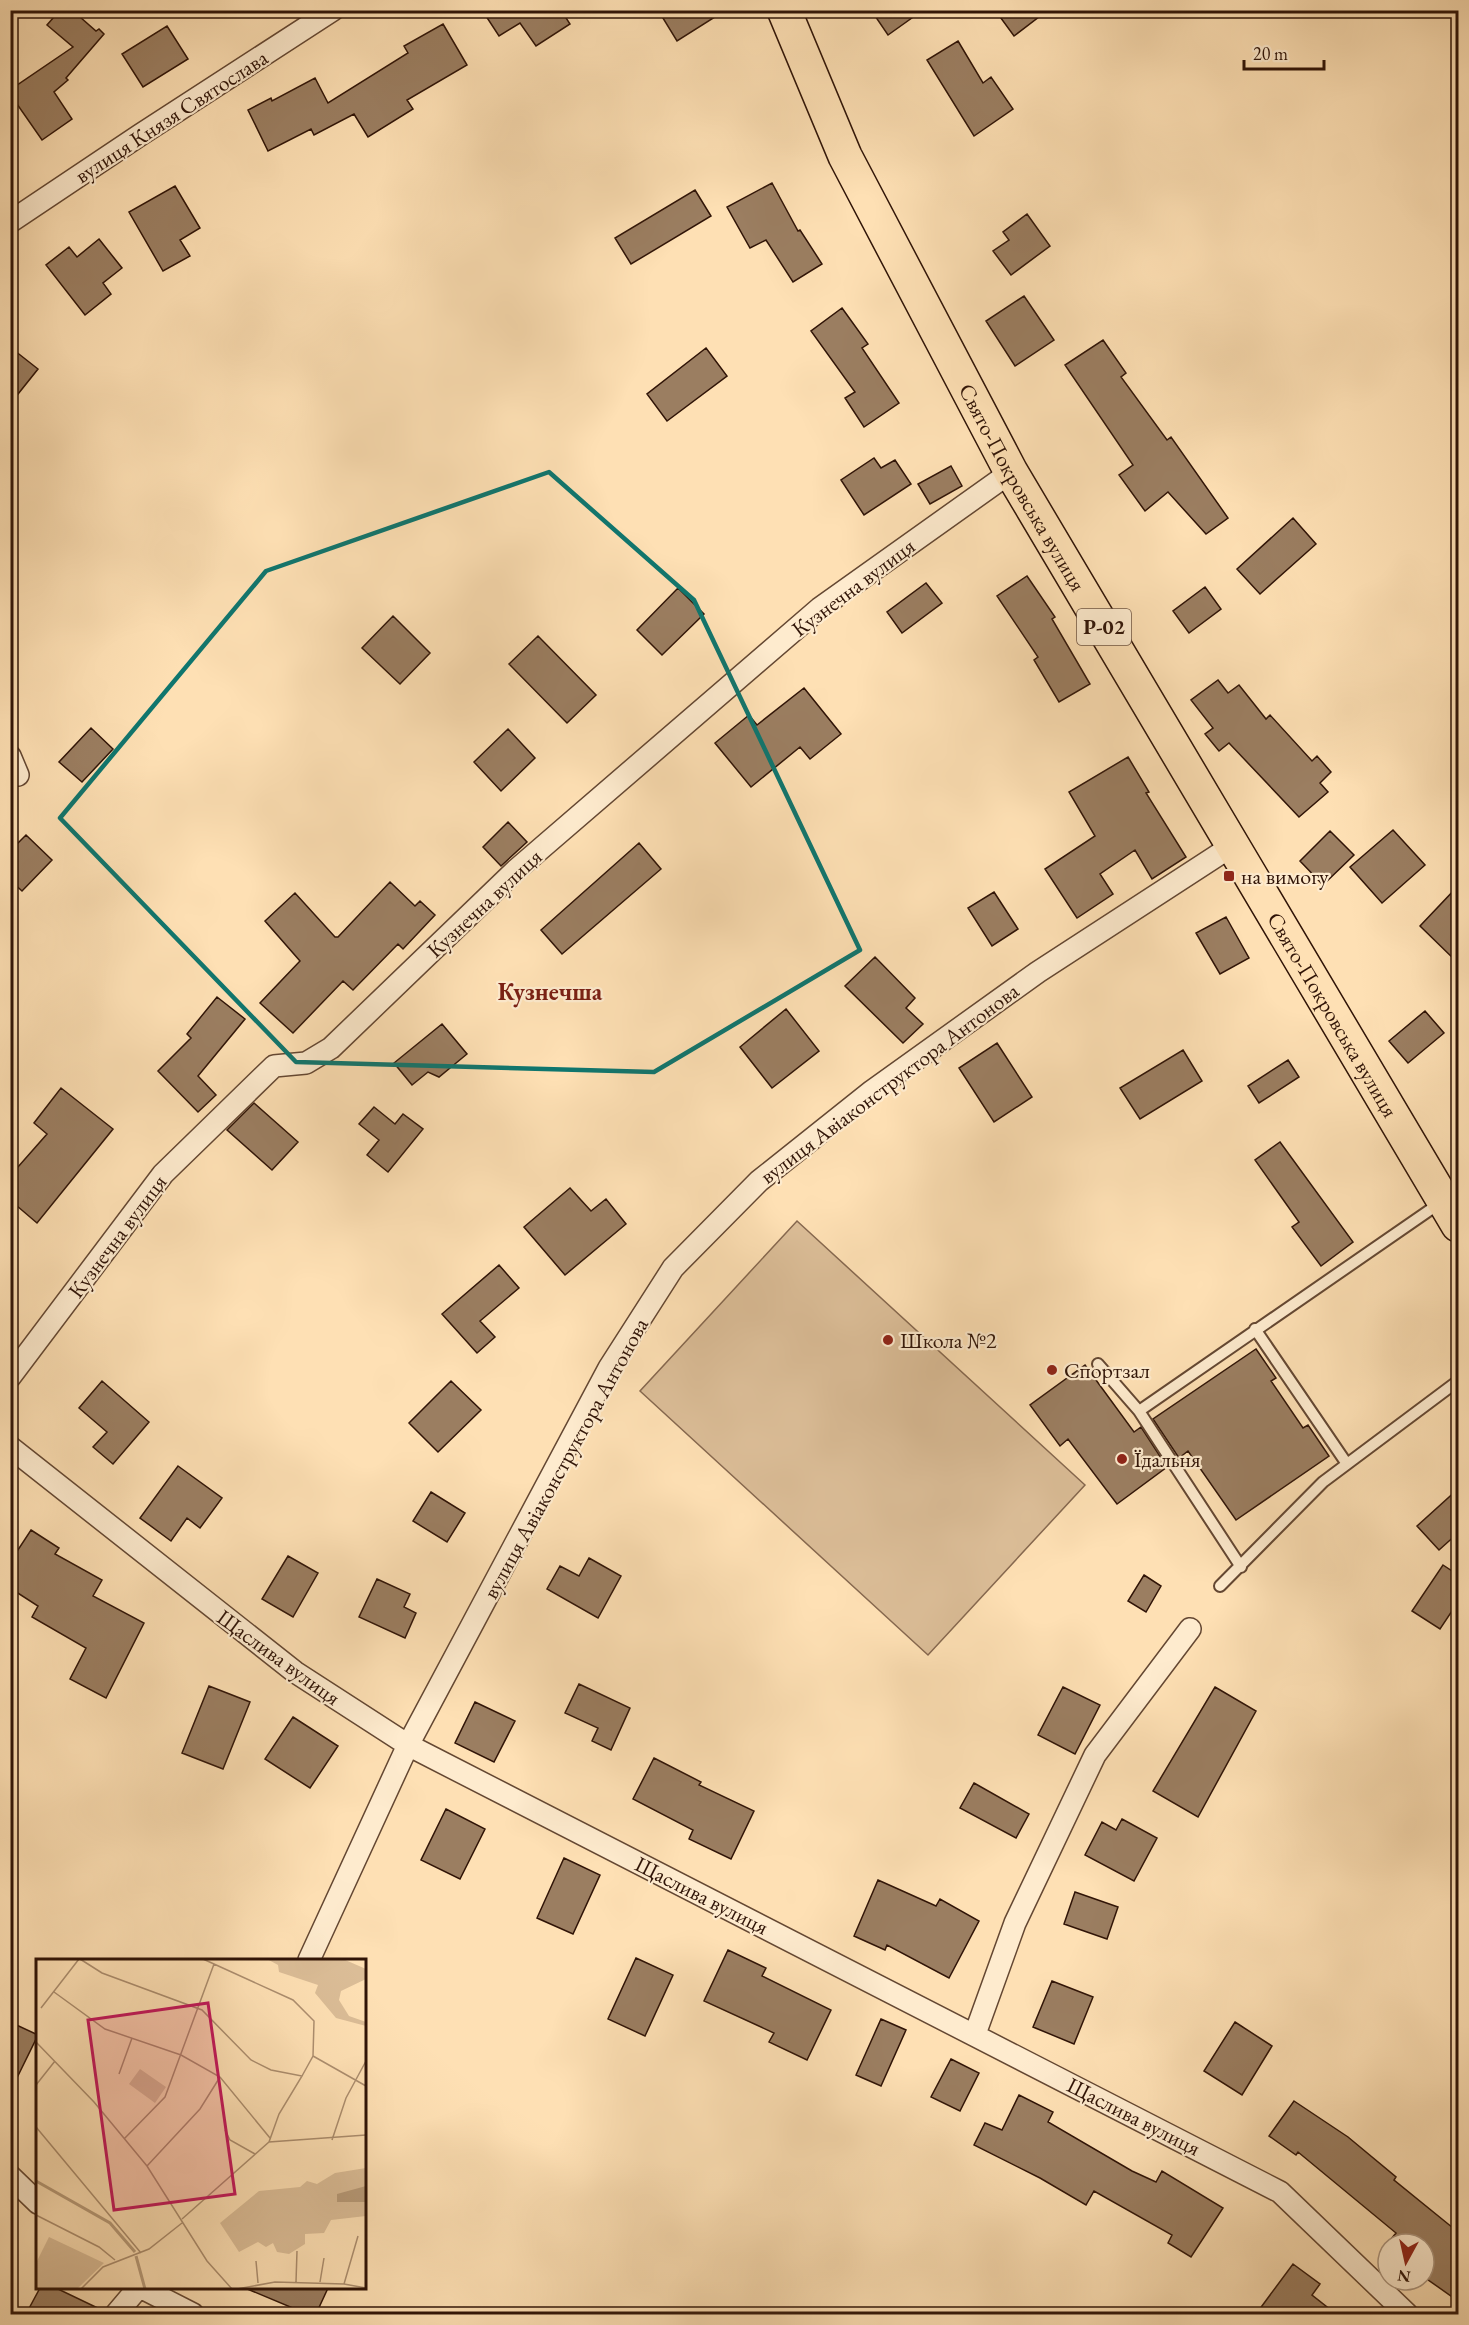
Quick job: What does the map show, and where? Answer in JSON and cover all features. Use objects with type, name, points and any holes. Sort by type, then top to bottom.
[{"type":"main road","name":"Свято-Покровська вулиця","points":[[784,10],[845,156],[917,299],[1011,472],[1235,844],[1361,1064],[1451,1213]]},
{"type":"street","name":"вулиця Князя Святослава","points":[[10,222],[333,10]]},
{"type":"street","name":"Кузнечна вулиця","points":[[10,1377],[163,1174],[274,1066],[306,1063],[331,1048],[516,870],[820,608],[1011,472]]},
{"type":"street","name":"вулиця Авіаконструктора Антонова","points":[[309,1959],[408,1745],[609,1368],[673,1268],[759,1181],[872,1091],[1038,972],[1235,844]]},
{"type":"street","name":"Щаслива вулиця","points":[[10,1447],[295,1672],[408,1745],[1280,2192],[1407,2314]]},
{"type":"street","points":[[975,2034],[1015,1923],[1095,1755],[1190,1629]]},
{"type":"street","points":[[10,2176],[36,2201]]},
{"type":"street","points":[[116,2314],[139,2289]]},
{"type":"street","points":[[142,2289],[193,2314]]},
{"type":"lane","points":[[1139,1411],[1255,1329],[1451,1213]]},
{"type":"lane","points":[[1255,1329],[1347,1464]]},
{"type":"lane","points":[[1098,1364],[1139,1411],[1241,1567]]},
{"type":"lane","points":[[1220,1586],[1323,1482],[1458,1381]]},
{"type":"highlighted area","points":[[549,472],[694,600],[860,950],[654,1072],[296,1062],[60,818],[266,571]]},
{"type":"shaded area","points":[[797,1221],[1085,1485],[928,1655],[640,1391]]},
{"type":"building","points":[[60,10],[72,10],[96,31],[99,29],[104,34],[66,78],[68,80],[54,92],[72,119],[42,140],[10,94],[10,90],[73,47],[47,25]]},
{"type":"building","points":[[482,10],[561,10],[570,24],[536,46],[520,23],[499,36]]},
{"type":"building","points":[[658,10],[726,10],[677,41]]},
{"type":"building","points":[[871,10],[923,10],[888,35]]},
{"type":"building","points":[[995,10],[1048,10],[1014,36]]},
{"type":"building","points":[[443,24],[467,65],[407,100],[413,109],[368,137],[354,114],[314,135],[311,129],[268,151],[248,110],[271,98],[272,101],[315,78],[328,103],[408,53],[404,46]]},
{"type":"building","points":[[167,26],[188,59],[143,87],[122,54]]},
{"type":"building","points":[[958,41],[983,83],[991,77],[1013,109],[974,136],[927,60]]},
{"type":"building","points":[[772,183],[798,231],[800,230],[822,264],[793,282],[766,240],[750,248],[727,207]]},
{"type":"building","points":[[175,186],[200,228],[180,240],[190,256],[163,271],[129,212]]},
{"type":"building","points":[[695,190],[711,216],[631,264],[615,238]]},
{"type":"building","points":[[1027,214],[1050,246],[1011,275],[993,251],[1009,240],[1003,232]]},
{"type":"building","points":[[99,239],[122,268],[103,283],[111,294],[85,315],[46,265],[69,247],[77,257]]},
{"type":"building","points":[[1024,296],[1054,340],[1015,366],[986,321]]},
{"type":"building","points":[[842,308],[868,344],[862,348],[899,403],[864,427],[845,398],[855,392],[811,331]]},
{"type":"building","points":[[1103,340],[1126,373],[1121,377],[1167,440],[1171,437],[1228,518],[1206,534],[1168,492],[1145,511],[1119,475],[1133,465],[1065,365]]},
{"type":"building","points":[[10,347],[38,369],[10,404]]},
{"type":"building","points":[[706,348],[727,376],[667,421],[647,394]]},
{"type":"building","points":[[874,458],[881,468],[895,460],[911,484],[864,515],[841,480]]},
{"type":"building","points":[[951,466],[962,486],[930,504],[918,484]]},
{"type":"building","points":[[1293,518],[1316,544],[1260,594],[1237,569]]},
{"type":"building","points":[[1027,576],[1055,617],[1052,619],[1090,684],[1059,702],[1034,660],[1038,657],[997,596]]},
{"type":"building","points":[[926,583],[942,603],[902,633],[887,612]]},
{"type":"building","points":[[1205,587],[1221,609],[1189,633],[1173,611]]},
{"type":"building","points":[[678,588],[704,614],[662,655],[637,630]]},
{"type":"building","points":[[393,616],[430,653],[400,684],[362,648]]},
{"type":"building","points":[[538,636],[596,695],[567,723],[509,664]]},
{"type":"building","points":[[1218,680],[1228,693],[1239,685],[1266,719],[1270,715],[1312,761],[1317,756],[1331,772],[1320,783],[1328,792],[1299,817],[1229,743],[1219,751],[1205,734],[1213,728],[1191,700]]},
{"type":"building","points":[[804,688],[841,734],[810,759],[800,747],[751,787],[715,743],[749,715],[757,725]]},
{"type":"building","points":[[91,728],[113,749],[82,782],[59,762]]},
{"type":"building","points":[[508,729],[535,758],[501,791],[474,762]]},
{"type":"building","points":[[1128,757],[1149,792],[1146,793],[1186,857],[1152,879],[1135,850],[1100,874],[1113,894],[1077,918],[1045,869],[1095,836],[1069,792]]},
{"type":"building","points":[[508,822],[527,842],[501,866],[483,847]]},
{"type":"building","points":[[1393,830],[1425,865],[1382,903],[1350,867]]},
{"type":"building","points":[[1330,831],[1354,855],[1323,885],[1300,861]]},
{"type":"building","points":[[26,835],[52,860],[22,891],[10,880],[10,851]]},
{"type":"building","points":[[639,843],[661,869],[562,954],[541,930]]},
{"type":"building","points":[[390,882],[415,906],[420,901],[435,915],[403,949],[398,944],[353,990],[343,981],[293,1033],[260,1003],[300,961],[265,921],[295,893],[335,937],[338,937]]},
{"type":"building","points":[[1458,886],[1458,963],[1420,926]]},
{"type":"building","points":[[994,892],[1018,929],[992,946],[968,908]]},
{"type":"building","points":[[1226,917],[1249,958],[1220,974],[1196,933]]},
{"type":"building","points":[[875,957],[915,998],[906,1008],[923,1024],[903,1043],[845,986]]},
{"type":"building","points":[[217,997],[245,1019],[198,1076],[216,1095],[198,1112],[158,1071],[191,1038],[187,1034]]},
{"type":"building","points":[[786,1009],[819,1051],[772,1088],[740,1047]]},
{"type":"building","points":[[1425,1011],[1444,1033],[1408,1063],[1389,1041]]},
{"type":"building","points":[[442,1024],[467,1054],[439,1077],[428,1072],[412,1085],[394,1063]]},
{"type":"building","points":[[997,1043],[1032,1097],[994,1122],[959,1068]]},
{"type":"building","points":[[1183,1050],[1202,1081],[1140,1119],[1120,1088]]},
{"type":"building","points":[[1288,1060],[1299,1077],[1259,1103],[1248,1086]]},
{"type":"building","points":[[61,1088],[113,1129],[37,1223],[10,1200],[10,1176],[47,1134],[34,1123]]},
{"type":"building","points":[[254,1103],[298,1142],[272,1170],[227,1130]]},
{"type":"building","points":[[374,1107],[395,1124],[403,1114],[423,1129],[388,1172],[367,1155],[379,1140],[359,1124]]},
{"type":"building","points":[[1280,1142],[1353,1242],[1321,1266],[1292,1227],[1299,1222],[1255,1160]]},
{"type":"building","points":[[570,1188],[591,1211],[606,1199],[626,1224],[565,1275],[524,1227]]},
{"type":"building","points":[[499,1265],[519,1288],[480,1321],[495,1337],[477,1353],[442,1314]]},
{"type":"building","points":[[1256,1349],[1276,1378],[1271,1381],[1303,1428],[1308,1425],[1329,1456],[1236,1520],[1188,1451],[1179,1458],[1153,1419]]},
{"type":"building","points":[[1085,1365],[1134,1432],[1141,1427],[1167,1467],[1117,1504],[1068,1439],[1060,1446],[1030,1405]]},
{"type":"building","points":[[102,1381],[149,1422],[113,1464],[93,1447],[107,1432],[79,1408]]},
{"type":"building","points":[[451,1381],[481,1410],[438,1452],[409,1423]]},
{"type":"building","points":[[178,1466],[222,1498],[200,1528],[187,1518],[171,1541],[140,1518]]},
{"type":"building","points":[[1458,1489],[1458,1533],[1439,1550],[1417,1526]]},
{"type":"building","points":[[431,1492],[465,1513],[447,1542],[413,1521]]},
{"type":"building","points":[[31,1530],[59,1548],[55,1554],[102,1580],[93,1596],[144,1623],[106,1698],[70,1679],[86,1648],[32,1617],[38,1606],[10,1588],[10,1562]]},
{"type":"building","points":[[288,1556],[318,1573],[293,1617],[262,1599]]},
{"type":"building","points":[[589,1558],[621,1576],[598,1618],[547,1589],[560,1566],[579,1576]]},
{"type":"building","points":[[1443,1565],[1458,1575],[1458,1602],[1440,1629],[1412,1611]]},
{"type":"building","points":[[1144,1575],[1161,1586],[1146,1612],[1128,1601]]},
{"type":"building","points":[[377,1579],[410,1594],[404,1607],[416,1613],[405,1638],[359,1617]]},
{"type":"building","points":[[579,1684],[630,1708],[611,1750],[592,1741],[598,1728],[565,1713]]},
{"type":"building","points":[[209,1686],[250,1702],[223,1769],[182,1753]]},
{"type":"building","points":[[1063,1687],[1100,1705],[1075,1754],[1038,1735]]},
{"type":"building","points":[[1215,1687],[1256,1711],[1198,1817],[1153,1791]]},
{"type":"building","points":[[475,1702],[515,1721],[494,1762],[455,1743]]},
{"type":"building","points":[[293,1717],[338,1746],[310,1788],[265,1759]]},
{"type":"building","points":[[654,1758],[701,1782],[699,1785],[754,1811],[731,1859],[689,1839],[693,1830],[633,1799]]},
{"type":"building","points":[[974,1783],[1029,1814],[1016,1838],[960,1808]]},
{"type":"building","points":[[446,1809],[485,1829],[460,1879],[421,1860]]},
{"type":"building","points":[[1122,1819],[1157,1838],[1134,1881],[1085,1855],[1102,1822],[1116,1830]]},
{"type":"building","points":[[564,1858],[600,1875],[573,1934],[537,1918]]},
{"type":"building","points":[[878,1880],[936,1906],[940,1899],[979,1921],[949,1978],[887,1945],[885,1950],[854,1936]]},
{"type":"building","points":[[1075,1892],[1118,1907],[1107,1939],[1064,1924]]},
{"type":"building","points":[[728,1950],[766,1968],[762,1976],[831,2010],[807,2060],[769,2042],[774,2033],[704,2001]]},
{"type":"building","points":[[636,1958],[673,1975],[645,2036],[608,2019]]},
{"type":"building","points":[[1052,1981],[1093,1997],[1074,2044],[1033,2027]]},
{"type":"building","points":[[881,2019],[906,2030],[881,2086],[856,2075]]},
{"type":"building","points":[[10,2022],[36,2034],[36,2039],[10,2092]]},
{"type":"building","points":[[1235,2022],[1272,2046],[1242,2095],[1204,2071]]},
{"type":"building","points":[[951,2059],[979,2073],[960,2111],[931,2097]]},
{"type":"building","points":[[1019,2095],[1053,2112],[1048,2122],[1132,2171],[1156,2182],[1162,2171],[1223,2208],[1191,2257],[1168,2243],[1172,2235],[1094,2191],[1086,2205],[1040,2178],[974,2145],[985,2123],[1002,2130]]},
{"type":"building","points":[[1294,2101],[1348,2137],[1396,2177],[1394,2180],[1458,2232],[1458,2301],[1436,2285],[1436,2232],[1395,2232],[1298,2152],[1296,2155],[1269,2136]]},
{"type":"building","points":[[1293,2264],[1320,2284],[1312,2295],[1336,2314],[1256,2314]]},
{"type":"building","points":[[39,2289],[58,2289],[104,2311],[104,2314],[26,2314]]},
{"type":"building","points":[[247,2289],[328,2289],[316,2314],[307,2314]]},
{"type":"place","name":"на вимогу","points":[[1229,876]]},
{"type":"place","name":"Школа №2","points":[[888,1340]]},
{"type":"place","name":"Спортзал","points":[[1052,1370]]},
{"type":"place","name":"Їдальня","points":[[1122,1459]]},
{"type":"district","name":"Кузнечша","points":[[550,992]]}]
